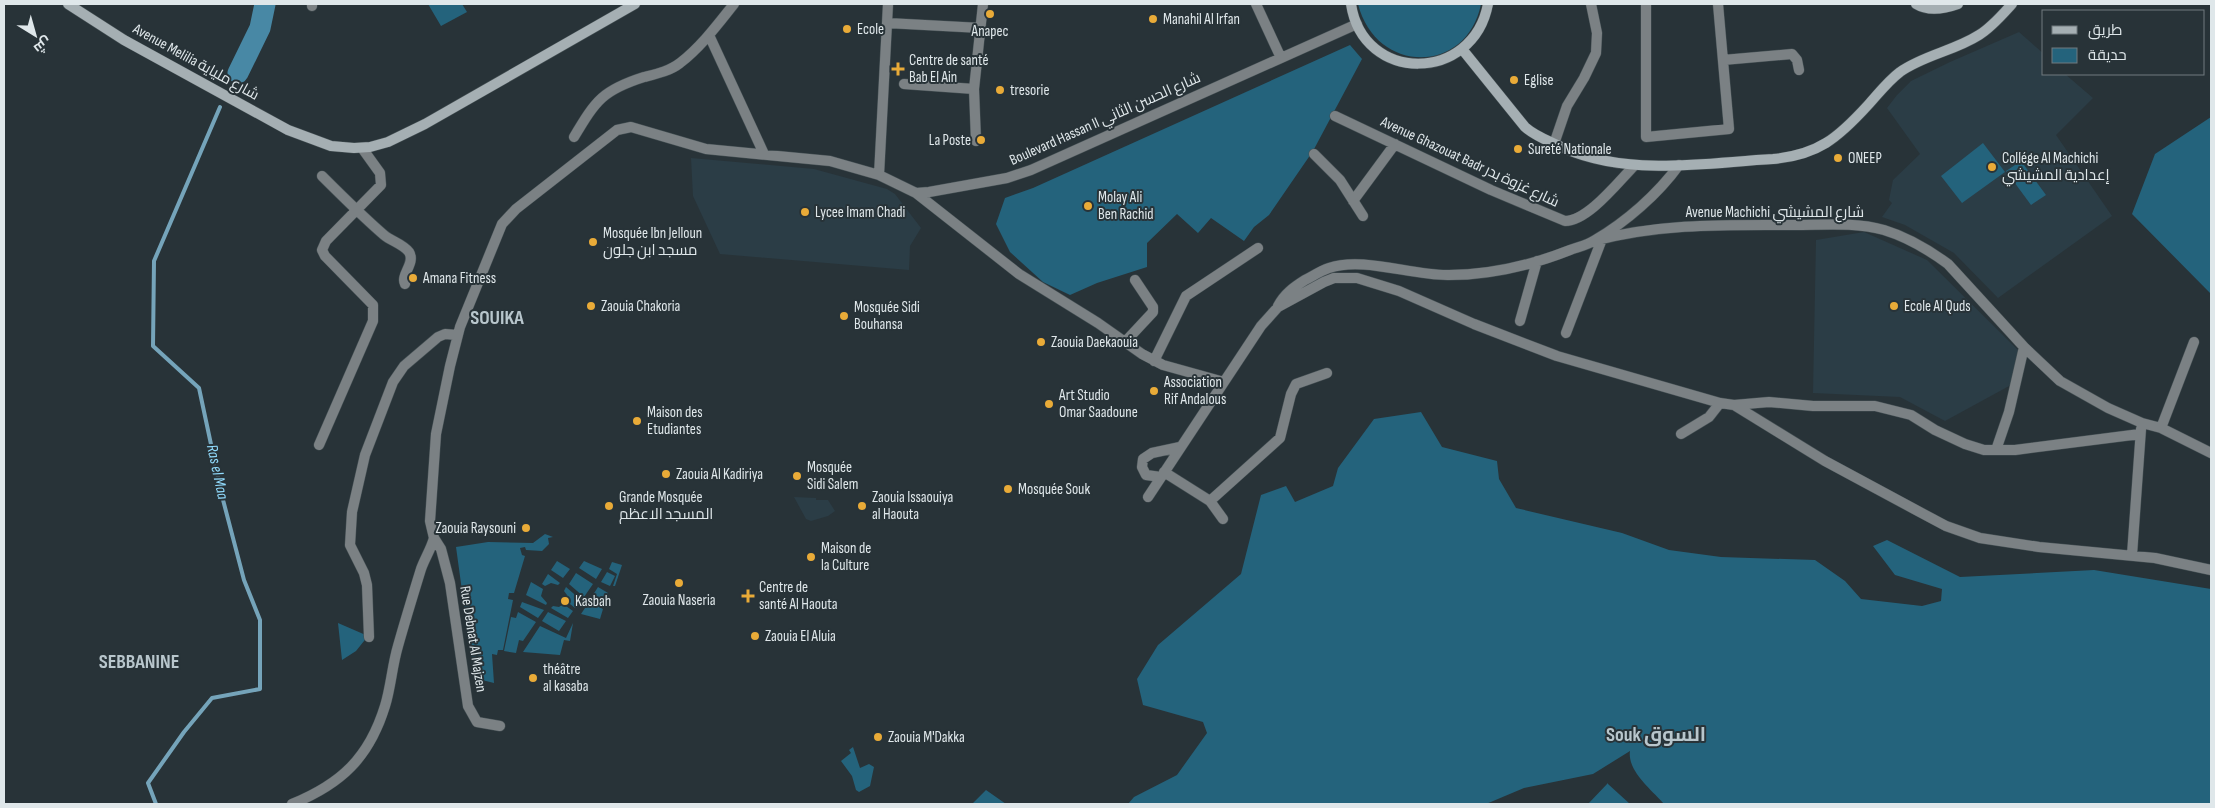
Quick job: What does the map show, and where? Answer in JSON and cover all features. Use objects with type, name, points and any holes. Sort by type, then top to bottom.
[{"type":"street","name":"Avenue Melilia شارع ملياية","points":[[68,4],[82,9],[197,80],[290,131],[331,146],[362,148],[388,142],[425,124],[635,4]]},
{"type":"street","points":[[574,137],[592,107],[605,94],[625,83],[662,72],[680,63],[709,35],[734,4]]},
{"type":"street","points":[[879,175],[888,4]]},
{"type":"street","points":[[976,141],[974,89],[983,4]]},
{"type":"street","points":[[1256,4],[1280,58]]},
{"type":"street","points":[[1351,4],[1357,24],[1367,40],[1382,53],[1409,63],[1437,62],[1462,49],[1479,29],[1488,4]]},
{"type":"street","points":[[1554,144],[1567,106],[1596,53],[1597,33],[1592,4]]},
{"type":"street","points":[[1646,4],[1646,138],[1729,128],[1718,4]]},
{"type":"street","points":[[1916,4],[1931,9],[1946,8],[1958,4]]},
{"type":"street","points":[[1462,49],[1525,127],[1569,151],[1604,162],[1634,166],[1787,158],[1808,154],[1838,135],[1899,73],[1927,58],[1980,35],[2012,4]]},
{"type":"street","points":[[887,23],[981,28]]},
{"type":"street","name":"Boulevard Hassan II شارع الحسن الثاني","points":[[434,538],[430,521],[436,434],[457,335],[502,224],[516,210],[617,130],[631,127],[706,149],[830,161],[879,175],[916,192],[928,192],[1007,178],[1032,170],[1357,24]]},
{"type":"street","points":[[709,35],[764,154]]},
{"type":"street","points":[[1723,60],[1792,54],[1797,60],[1799,70]]},
{"type":"street","points":[[904,84],[974,89]]},
{"type":"street","name":"Avenue Ghazouat Badr شارع غزوة بدر","points":[[1335,116],[1491,190],[1565,221],[1575,220],[1590,210],[1634,166]]},
{"type":"street","points":[[1352,201],[1395,144]]},
{"type":"street","points":[[319,445],[373,321],[374,305],[325,256],[322,250],[326,241],[378,189],[382,181],[380,173],[362,148]]},
{"type":"street","points":[[1314,154],[1340,180],[1363,216]]},
{"type":"street","points":[[1148,497],[1261,326],[1288,292],[1301,283],[1329,268],[1345,265],[1371,266],[1448,276],[1508,269],[1537,261],[1598,240],[1654,196],[1679,165]]},
{"type":"street","points":[[322,176],[356,211],[386,237],[409,253],[411,260],[404,280],[405,284]]},
{"type":"street","points":[[916,192],[1019,274],[1154,360],[1163,365],[1224,382]]},
{"type":"street","name":"Avenue Machichi شارع المشيشي","points":[[1598,240],[1652,229],[1699,225],[1854,225],[1885,230],[1933,252],[1948,264],[2024,347],[2060,381],[2108,408],[2142,423],[2161,428],[2211,453]]},
{"type":"street","points":[[1566,333],[1598,240]]},
{"type":"street","points":[[1154,360],[1186,296],[1258,248]]},
{"type":"street","points":[[1520,320],[1537,261]]},
{"type":"street","points":[[1278,307],[1334,278],[1357,278],[1399,291],[1474,324],[1557,356],[1720,404],[1734,405],[1770,402],[1812,406],[1875,406],[1911,415],[1964,444],[1984,450],[2015,450],[2140,434]]},
{"type":"street","points":[[1125,342],[1152,312],[1153,307],[1135,280]]},
{"type":"street","points":[[369,638],[367,585],[364,573],[350,545],[352,512],[365,455],[393,382],[404,366],[438,337],[445,334],[457,335]]},
{"type":"street","points":[[2161,428],[2194,342]]},
{"type":"street","points":[[1996,450],[2008,412],[2024,347]]},
{"type":"street","points":[[1210,501],[1280,438],[1291,394],[1296,384],[1327,372]]},
{"type":"street","points":[[1681,434],[1710,417],[1720,404]]},
{"type":"street","points":[[1734,405],[1825,460],[1946,526],[1980,538],[2132,555],[2211,570]]},
{"type":"street","points":[[2132,555],[2142,423]]},
{"type":"street","points":[[1162,474],[1153,478],[1146,475],[1142,467],[1143,459],[1152,453],[1180,447]]},
{"type":"street","points":[[1162,474],[1210,501],[1223,519]]},
{"type":"street","points":[[292,804],[334,784],[366,750],[385,705],[395,656],[407,614],[434,538]]},
{"type":"street","name":"Rue Debnat Al Majzen","points":[[434,538],[441,549],[450,582],[468,706],[478,722],[500,726]]},
{"type":"shaded area","name":"Collége Al Machichi إعدادية المشيشي","points":[[2019,32],[2042,52],[2042,75],[2066,75],[2093,98],[2056,135],[2112,216],[1998,298],[1954,253],[1905,225],[1882,217],[1892,203],[1889,200],[1893,180],[1920,154],[1887,108],[1911,81]]},
{"type":"shaded area","name":"Lycee Imam Chadi","points":[[691,158],[814,169],[887,189],[895,194],[921,228],[910,246],[909,270],[720,254],[693,196]]},
{"type":"shaded area","name":"Ecole Al Quds","points":[[1864,232],[1927,260],[2021,353],[2011,385],[1945,421],[1900,397],[1813,393],[1816,240]]},
{"type":"shaded area","points":[[794,497],[828,500],[835,511],[828,516],[811,521],[806,519]]},
{"type":"green space","points":[[428,4],[462,4],[467,12],[441,26]]},
{"type":"green space","points":[[1358,4],[1481,4],[1472,27],[1458,44],[1441,54],[1421,57],[1401,54],[1383,44],[1368,27]]},
{"type":"green space","points":[[1350,45],[1362,59],[1313,151],[1269,215],[1254,227],[1244,241],[1211,218],[1198,233],[1177,214],[1147,243],[1147,267],[1097,283],[1070,295],[1043,282],[1010,252],[996,224],[1005,198],[1033,188]]},
{"type":"green space","points":[[2211,117],[2211,294],[2132,214],[2155,154]]},
{"type":"green space","points":[[1983,143],[2005,172],[1962,203],[1941,176]]},
{"type":"green space","points":[[2021,161],[2046,195],[2031,205],[2006,171]]},
{"type":"green space","points":[[1421,412],[1442,447],[1497,461],[1499,479],[1516,508],[1622,533],[1669,550],[1721,557],[1815,560],[1845,581],[1861,599],[1922,606],[1941,601],[1942,589],[1895,575],[1873,546],[1887,540],[1960,577],[2094,570],[2211,589],[2211,804],[1664,804],[1636,773],[1632,766],[1630,751],[1593,774],[1524,788],[1486,804],[1128,804],[1134,797],[1177,775],[1207,733],[1203,722],[1143,705],[1137,679],[1158,645],[1241,574],[1261,495],[1286,486],[1295,502],[1333,486],[1338,468],[1374,419]]},
{"type":"green space","points":[[545,534],[553,537],[548,538],[549,544],[542,551],[526,550],[525,547],[520,548],[522,555],[525,556],[514,593],[509,593],[508,599],[513,600],[503,650],[498,650],[497,655],[492,654],[494,683],[474,678],[456,547],[488,542],[533,543]]},
{"type":"green space","points":[[557,561],[570,569],[563,578],[551,570]]},
{"type":"green space","points":[[584,561],[602,569],[596,579],[579,568]]},
{"type":"green space","points":[[612,562],[622,565],[615,586],[613,586],[617,574],[609,569]]},
{"type":"green space","points":[[607,572],[615,576],[610,586],[601,582]]},
{"type":"green space","points":[[576,573],[593,584],[584,597],[569,584]]},
{"type":"green space","points":[[548,574],[560,583],[558,585],[551,583],[545,586],[542,584]]},
{"type":"green space","points":[[531,582],[543,589],[541,596],[547,603],[546,605],[526,595]]},
{"type":"green space","points":[[566,587],[581,600],[575,608],[565,600],[567,595],[564,591]]},
{"type":"green space","points":[[598,587],[608,593],[604,605],[591,598]]},
{"type":"green space","points":[[522,602],[544,610],[538,618],[520,607]]},
{"type":"green space","points":[[589,602],[603,609],[600,619],[581,614]]},
{"type":"green space","points":[[563,604],[573,611],[568,618],[551,608],[553,606],[559,607]]},
{"type":"green space","points":[[518,612],[536,622],[523,641],[519,640],[516,653],[504,651],[511,617],[516,618]]},
{"type":"green space","points":[[548,612],[566,621],[559,631],[542,621]]},
{"type":"green space","points":[[338,623],[368,636],[356,651],[342,660]]},
{"type":"green space","points":[[573,623],[570,641],[564,640],[560,655],[523,652],[540,626],[566,638]]},
{"type":"green space","points":[[853,747],[860,768],[869,764],[874,767],[870,786],[859,792],[856,790],[852,776],[841,761],[851,753],[849,750]]},
{"type":"green space","points":[[1608,784],[1630,804],[1588,804]]},
{"type":"green space","points":[[986,790],[1006,804],[972,804]]},
{"type":"waterway","name":"Ras el Maa","points":[[238,73],[260,28],[265,4]]},
{"type":"waterway","name":"Ras el Maa","points":[[156,804],[148,783],[184,732],[212,698],[260,689],[260,620],[244,580],[222,496],[199,388],[153,346],[154,261],[220,107]]},
{"type":"place","name":"Anapec","points":[[990,14]]},
{"type":"place","name":"Manahil Al Irfan","points":[[1153,19]]},
{"type":"place","name":"Ecole","points":[[847,29]]},
{"type":"place","name":"Centre de santé Bab El Ain","points":[[898,69]]},
{"type":"place","name":"Eglise","points":[[1514,80]]},
{"type":"place","name":"tresorie","points":[[1000,90]]},
{"type":"place","name":"La Poste","points":[[981,140]]},
{"type":"place","name":"Sureté Nationale","points":[[1518,149]]},
{"type":"place","name":"ONEEP","points":[[1838,158]]},
{"type":"place","name":"Collége Al Machichi إعدادية المشيشي","points":[[1992,167]]},
{"type":"place","name":"Molay Ali Ben Rachid","points":[[1088,206]]},
{"type":"place","name":"Lycee Imam Chadi","points":[[805,212]]},
{"type":"place","name":"Mosquée Ibn Jelloun مسجد ابن جلون","points":[[593,242]]},
{"type":"place","name":"Amana Fitness","points":[[413,278]]},
{"type":"place","name":"Zaouia Chakoria","points":[[591,306]]},
{"type":"place","name":"Ecole Al Quds","points":[[1894,306]]},
{"type":"place","name":"Mosquée Sidi Bouhansa","points":[[844,316]]},
{"type":"place","name":"Zaouia Daekaouia","points":[[1041,342]]},
{"type":"place","name":"Association Rif Andalous","points":[[1154,391]]},
{"type":"place","name":"Art Studio Omar Saadoune","points":[[1049,404]]},
{"type":"place","name":"Maison des Etudiantes","points":[[637,421]]},
{"type":"place","name":"Zaouia Al Kadiriya","points":[[666,474]]},
{"type":"place","name":"Mosquée Sidi Salem","points":[[797,476]]},
{"type":"place","name":"Mosquée Souk","points":[[1008,489]]},
{"type":"place","name":"Grande Mosquée المسجد الاعظم","points":[[609,506]]},
{"type":"place","name":"Zaouia Issaouiya al Haouta","points":[[862,506]]},
{"type":"place","name":"Zaouia Raysouni","points":[[526,528]]},
{"type":"place","name":"Maison de la Culture","points":[[811,557]]},
{"type":"place","name":"Zaouia Naseria","points":[[679,583]]},
{"type":"place","name":"Centre de santé Al Haouta","points":[[748,596]]},
{"type":"place","name":"Kasbah","points":[[565,601]]},
{"type":"place","name":"Zaouia El Aluia","points":[[755,636]]},
{"type":"place","name":"théâtre al kasaba","points":[[533,678]]},
{"type":"place","name":"Zaouia M'Dakka","points":[[878,737]]},
{"type":"district","name":"SOUIKA","points":[[497,318]]},
{"type":"district","name":"SEBBANINE","points":[[139,662]]},
{"type":"district","name":"Souk السوق","points":[[1656,735]]}]
